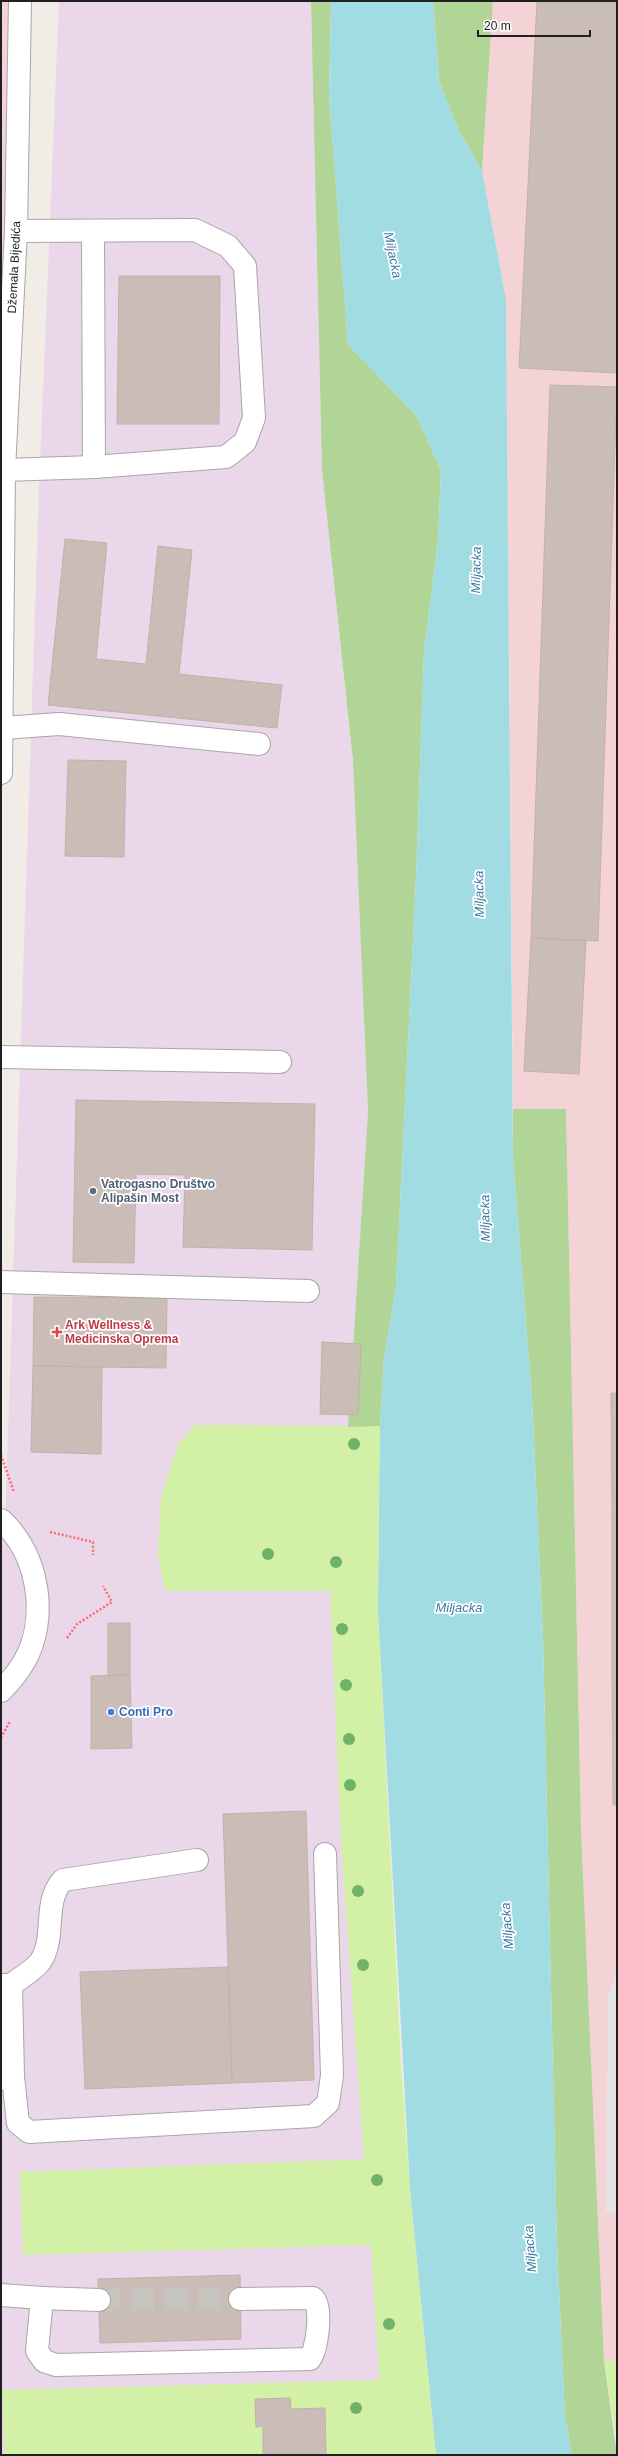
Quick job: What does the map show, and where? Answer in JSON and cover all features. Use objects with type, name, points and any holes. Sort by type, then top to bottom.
[{"type":"street","name":"Džemala Bijedića","points":[[1,774],[3,728],[4,470],[16,231],[20,1]]},
{"type":"street","points":[[4,470],[94,467],[226,457],[245,442],[254,418],[245,266],[228,246],[194,230],[16,231]]},
{"type":"street","points":[[93,231],[94,467]]},
{"type":"street","points":[[3,728],[58,724],[259,744]]},
{"type":"street","points":[[1,1057],[280,1062]]},
{"type":"street","points":[[1,1282],[308,1291]]},
{"type":"street","points":[[1,1691],[24,1662],[36,1626],[37,1589],[30,1564],[16,1539],[2,1519]]},
{"type":"street","points":[[197,1860],[63,1880],[55,1888],[45,1950],[40,1962],[6,1985],[7,2078],[18,2122],[29,2132],[314,2116],[328,2103],[332,2075],[325,1854]]},
{"type":"street","points":[[1,2295],[99,2300]]},
{"type":"street","points":[[42,2298],[37,2351],[44,2361],[56,2365],[310,2359],[314,2352],[319,2308],[313,2298],[240,2299]]},
{"type":"path","points":[[1,1455],[16,1496]]},
{"type":"path","points":[[49,1532],[93,1542],[92,1555]]},
{"type":"shaded area","points":[[1,1],[15,1],[1,374]]},
{"type":"shaded area","points":[[59,1],[311,1],[322,470],[353,761],[368,1112],[344,1496],[410,2455],[1,2455],[1,1520],[5,1523],[39,489]]},
{"type":"shaded area","points":[[493,1],[617,1],[617,2361],[604,2361],[581,1828],[566,1109],[513,1109],[506,299],[482,171]]},
{"type":"shaded area","points":[[617,1971],[617,2212],[606,2211],[608,1995]]},
{"type":"green space","points":[[311,1],[331,1],[329,95],[348,345],[416,415],[441,470],[438,541],[424,653],[416,878],[396,1287],[384,1359],[380,1426],[348,1427],[368,1112],[353,761],[322,470]]},
{"type":"green space","points":[[433,1],[493,1],[482,171],[458,129],[439,81]]},
{"type":"green space","points":[[513,1109],[566,1109],[581,1828],[604,2361],[617,2455],[572,2455],[565,2418],[557,2246],[543,1638],[532,1398],[513,1158]]},
{"type":"green space","points":[[195,1425],[380,1426],[378,1611],[401,2063],[410,2189],[436,2455],[5,2455],[2,2390],[379,2380],[371,2245],[23,2255],[20,2172],[364,2159],[341,1840],[330,1591],[165,1591],[158,1556],[161,1497],[178,1444]]},
{"type":"green space","points":[[604,2361],[617,2361],[617,2442],[616,2436]]},
{"type":"water","name":"Miljacka","points":[[331,1],[433,1],[439,81],[458,129],[482,171],[506,299],[513,1158],[532,1398],[543,1638],[557,2246],[565,2418],[572,2455],[436,2455],[410,2189],[378,1611],[380,1426],[384,1359],[396,1287],[416,878],[424,653],[438,541],[441,470],[416,415],[348,345],[329,95]]},
{"type":"building","points":[[537,1],[617,1],[617,373],[519,368]]},
{"type":"building","points":[[119,276],[220,276],[219,424],[117,424]]},
{"type":"building","points":[[550,385],[617,387],[598,941],[531,938]]},
{"type":"building","points":[[65,539],[107,543],[96,659],[146,664],[158,546],[192,550],[179,674],[282,685],[277,728],[48,705]]},
{"type":"building","points":[[68,760],[126,761],[124,857],[65,856]]},
{"type":"building","points":[[531,938],[586,941],[579,1074],[524,1071]]},
{"type":"building","points":[[76,1100],[315,1104],[312,1250],[183,1247],[185,1175],[136,1174],[134,1263],[73,1262]]},
{"type":"building","points":[[34,1297],[167,1298],[166,1368],[33,1366]]},
{"type":"building","points":[[322,1342],[361,1344],[358,1415],[320,1414]]},
{"type":"building","points":[[33,1366],[102,1367],[101,1454],[31,1452]]},
{"type":"building","points":[[611,1393],[617,1393],[617,1518],[612,1518]]},
{"type":"building","points":[[612,1518],[617,1518],[617,1672],[612,1672]]},
{"type":"building","points":[[108,1623],[130,1623],[130,1675],[108,1676]]},
{"type":"building","points":[[612,1672],[617,1672],[617,1805],[613,1805]]},
{"type":"building","points":[[130,1675],[132,1748],[91,1749],[91,1676]]},
{"type":"building","points":[[306,1811],[314,2080],[232,2083],[223,1814]]},
{"type":"building","points":[[228,1967],[232,2083],[85,2089],[80,1972]]},
{"type":"building","points":[[240,2275],[241,2339],[100,2343],[98,2279]]},
{"type":"building","points":[[290,2398],[291,2409],[325,2408],[326,2455],[263,2455],[263,2426],[256,2427],[255,2399]]},
{"type":"tunnel","points":[[99,2300],[240,2299]]},
{"type":"place","name":"Vatrogasno Društvo Alipašin Most","points":[[93,1191]]},
{"type":"place","name":"Ark Wellness & Medicinska Oprema","points":[[57,1332]]},
{"type":"place","name":"Conti Pro","points":[[111,1712]]}]
